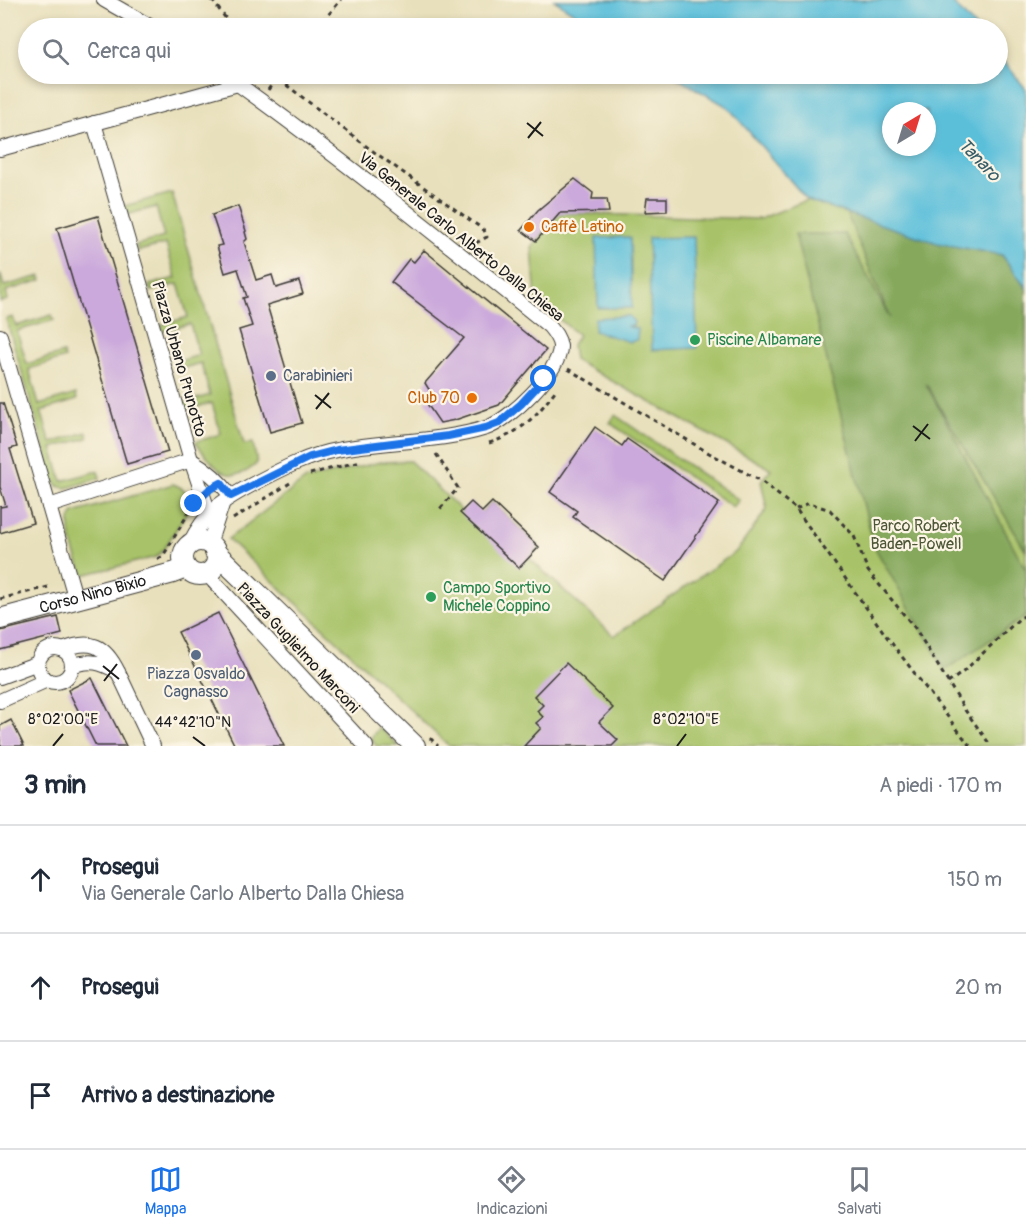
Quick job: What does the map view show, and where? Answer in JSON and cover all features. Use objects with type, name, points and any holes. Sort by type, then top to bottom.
[{"type":"main road","points":[[279,614],[241,589],[206,573],[195,574],[186,568],[183,558],[189,545],[197,542],[212,548],[415,746]]},
{"type":"main road","points":[[206,573],[214,567],[216,562],[212,548]]},
{"type":"main road","name":"Corso Nino Bixio","points":[[0,619],[73,591],[173,573],[186,568]]},
{"type":"street","points":[[104,0],[136,18]]},
{"type":"street","points":[[0,149],[238,84]]},
{"type":"street","name":"Via Generale Carlo Alberto Dalla Chiesa","points":[[238,84],[458,252],[549,326],[558,338],[560,348],[556,360]]},
{"type":"street","name":"Piazza Urbano Prunotto","points":[[49,506],[191,460],[94,123]]},
{"type":"street","points":[[0,336],[73,591]]},
{"type":"street","points":[[189,545],[200,524],[209,513],[227,499],[310,457],[337,450],[486,428],[499,423],[544,379],[556,360]]},
{"type":"street","points":[[191,460],[209,513]]},
{"type":"street","points":[[191,460],[208,470],[227,499]]},
{"type":"street","points":[[212,548],[227,499]]},
{"type":"street","name":"Piazza Guglielmo Marconi","points":[[206,573],[366,746]]},
{"type":"street","points":[[47,680],[42,676],[38,663],[40,657],[50,649],[63,650],[84,643],[105,652],[113,661],[153,746]]},
{"type":"street","points":[[0,701],[47,680],[60,681],[66,678],[72,666],[68,654],[63,650]]},
{"type":"street","points":[[72,666],[92,661],[103,663],[118,672]]},
{"type":"street","points":[[0,677],[38,663]]},
{"type":"path","points":[[212,0],[225,18]]},
{"type":"path","points":[[326,18],[341,0]]},
{"type":"path","points":[[260,101],[272,84]]},
{"type":"path","points":[[284,84],[484,230],[487,237],[458,252]]},
{"type":"path","points":[[556,360],[576,375],[709,453],[762,481],[796,509],[887,637],[970,746]]},
{"type":"path","points":[[436,454],[458,488],[439,510]]},
{"type":"path","points":[[154,562],[163,556],[194,504],[203,496]]},
{"type":"path","points":[[796,509],[809,503],[830,510],[854,536],[868,571],[915,628],[948,683],[991,746]]},
{"type":"path","points":[[0,599],[73,591]]},
{"type":"path","points":[[948,683],[963,672],[1021,617],[1026,616]]},
{"type":"green space","points":[[172,193],[244,444],[253,443],[257,463],[237,475],[222,472],[195,442],[221,434],[212,403],[185,410],[183,403],[210,395],[201,363],[176,370],[174,363],[199,355],[190,324],[163,331],[161,325],[188,317],[178,284],[151,291],[149,285],[176,278],[166,244],[138,251],[136,245],[164,237],[156,207],[126,215],[124,206]]},
{"type":"green space","points":[[807,200],[1002,255],[1026,288],[1026,746],[449,746],[228,539],[305,480],[380,462],[410,461],[462,511],[482,512],[492,502],[539,547],[529,558],[614,636],[737,551],[767,509],[761,481],[771,469],[574,360],[572,345],[578,335],[536,300],[532,247],[559,213],[760,219]]},
{"type":"green space","name":"Parco Robert Baden-Powell","points":[[846,212],[1002,255],[1026,288],[1026,551],[926,384],[1026,570],[1026,616],[945,670],[874,546],[795,234],[845,234],[890,318]]},
{"type":"green space","points":[[0,273],[4,286],[41,276],[42,280],[6,291],[8,300],[0,302]]},
{"type":"green space","points":[[52,315],[54,320],[17,331],[27,364],[63,353],[65,358],[29,369],[39,405],[76,394],[77,400],[41,411],[51,443],[87,432],[88,438],[52,448],[62,481],[98,471],[100,478],[67,488],[58,486],[54,480],[6,319],[13,317],[16,326]]},
{"type":"green space","points":[[615,415],[739,500],[733,507],[610,423]]},
{"type":"green space","points":[[173,484],[186,492],[190,498],[190,507],[164,549],[156,557],[83,575],[70,534],[71,518],[74,513]]},
{"type":"green space","points":[[379,727],[398,746],[376,746],[371,738]]},
{"type":"water","points":[[554,0],[950,0],[967,18],[582,18]]},
{"type":"water","name":"Tanaro","points":[[1008,66],[1026,89],[1026,288],[1002,255],[937,243],[807,200],[728,107],[688,84],[1008,84]]},
{"type":"water","points":[[630,237],[632,308],[598,308],[596,238]]},
{"type":"water","points":[[694,237],[697,348],[652,350],[648,238]]},
{"type":"water","points":[[629,316],[634,322],[633,326],[626,326],[638,329],[637,340],[630,342],[594,331],[595,318]]},
{"type":"building","points":[[575,179],[593,193],[592,199],[607,199],[609,212],[560,213],[536,241],[521,230],[538,210]]},
{"type":"building","points":[[647,198],[667,198],[667,211],[645,212]]},
{"type":"building","points":[[238,206],[246,231],[247,239],[244,242],[256,280],[272,275],[276,288],[299,281],[303,294],[267,305],[302,423],[270,432],[239,330],[252,326],[243,298],[247,297],[238,269],[225,273],[217,246],[222,245],[212,215]]},
{"type":"building","points":[[98,216],[168,452],[127,464],[57,228]]},
{"type":"building","points":[[424,250],[546,350],[499,405],[440,423],[425,401],[433,396],[425,383],[464,338],[391,282],[409,259],[414,262]]},
{"type":"building","points":[[0,403],[3,403],[17,447],[10,449],[33,523],[0,533],[0,507],[6,506],[0,487]]},
{"type":"building","points":[[595,427],[622,446],[627,439],[719,503],[665,581],[573,517],[577,511],[550,492]]},
{"type":"building","points":[[471,502],[482,512],[492,502],[539,547],[519,568],[460,513]]},
{"type":"building","points":[[218,613],[284,746],[235,746],[178,632]]},
{"type":"building","points":[[58,617],[62,634],[0,650],[0,631]]},
{"type":"building","points":[[566,663],[613,708],[599,722],[618,740],[612,746],[524,746],[541,728],[536,723],[543,717],[537,711],[543,705],[534,696]]},
{"type":"building","points":[[92,678],[126,746],[96,746],[68,690]]},
{"type":"building","points":[[11,720],[24,746],[0,746],[0,726]]},
{"type":"place","name":"Caffè Latino","points":[[529,227]]},
{"type":"place","name":"Piscine Albamare","points":[[695,340]]},
{"type":"place","name":"Carabinieri","points":[[271,376]]},
{"type":"place","name":"Club 70","points":[[472,398]]},
{"type":"place","name":"Campo Sportivo Michele Coppino","points":[[431,597]]},
{"type":"place","name":"Piazza Osvaldo Cagnasso","points":[[196,655]]},
{"type":"route","points":[[194,504],[210,489],[221,483],[231,496],[310,457],[337,450],[448,436],[486,428],[499,423],[544,379]]}]
